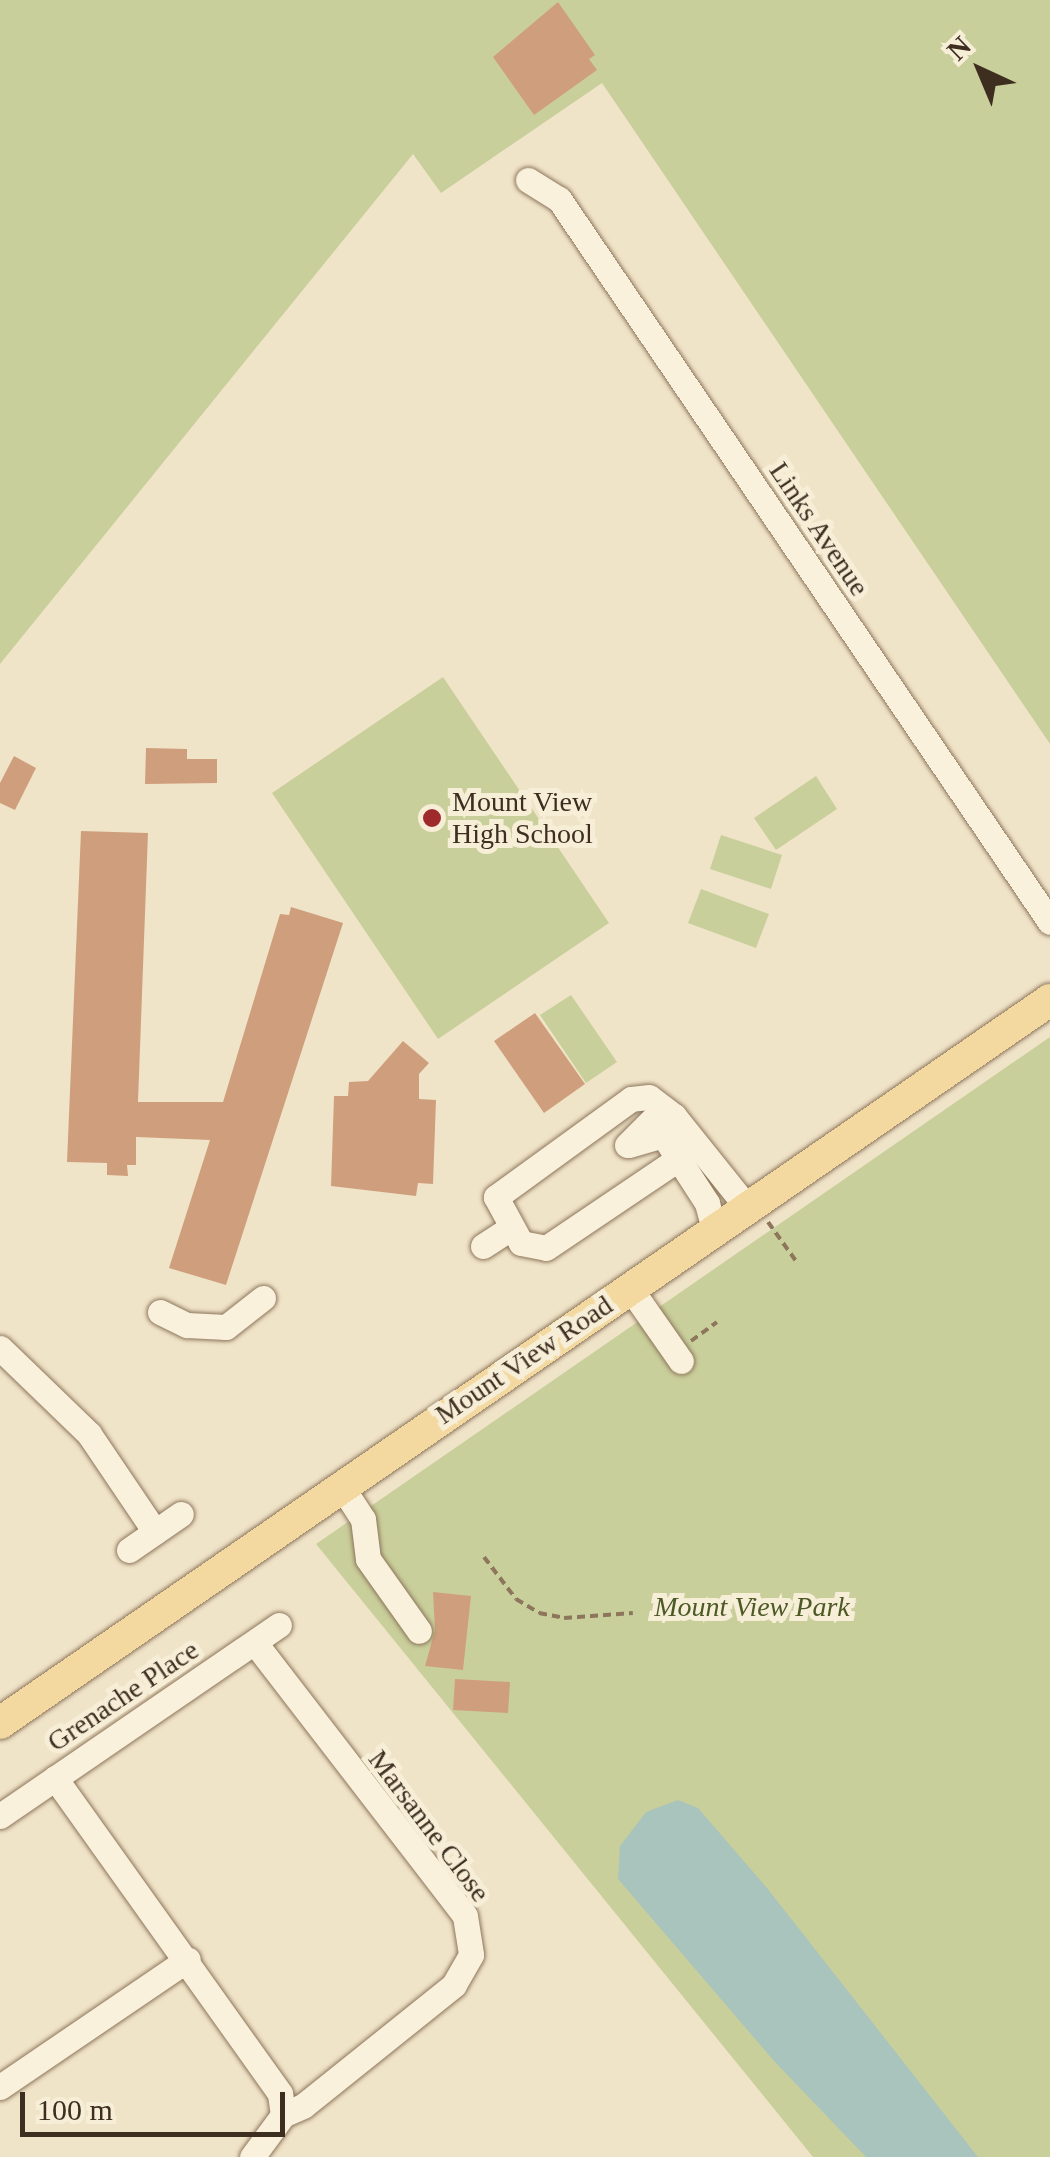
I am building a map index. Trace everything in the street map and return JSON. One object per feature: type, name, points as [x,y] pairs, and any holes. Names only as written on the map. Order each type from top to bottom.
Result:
[{"type":"main road","name":"Mount View Road","points":[[0,1723],[1050,1000]]},
{"type":"street","name":"Links Avenue","points":[[528,180],[559,199],[1050,922]]},
{"type":"street","points":[[678,1158],[546,1248],[521,1243],[496,1196],[502,1187],[632,1099],[649,1097],[674,1116],[751,1205]]},
{"type":"street","points":[[674,1116],[656,1116],[627,1145],[663,1134],[707,1203],[714,1230]]},
{"type":"street","points":[[482,1246],[511,1228]]},
{"type":"street","points":[[630,1288],[678,1357]]},
{"type":"street","points":[[160,1312],[187,1324],[226,1327],[263,1298]]},
{"type":"street","points":[[0,1348],[89,1434],[154,1532]]},
{"type":"street","points":[[342,1486],[363,1519],[368,1559],[420,1631]]},
{"type":"street","points":[[129,1550],[181,1514]]},
{"type":"street","name":"Grenache Place","points":[[0,1816],[278,1625]]},
{"type":"street","name":"Marsanne Close","points":[[252,2157],[283,2115],[454,1985],[471,1955],[466,1916],[255,1643]]},
{"type":"street","points":[[55,1778],[188,1959],[280,2094],[283,2115]]},
{"type":"street","points":[[0,2087],[188,1959]]},
{"type":"path","points":[[751,1205],[796,1261]]},
{"type":"path","points":[[678,1357],[716,1322]]},
{"type":"path","points":[[484,1557],[502,1585],[539,1613],[564,1618],[633,1613]]},
{"type":"green space","points":[[0,0],[1050,0],[1050,744],[602,83],[441,193],[413,154],[0,664]]},
{"type":"green space","points":[[443,677],[609,923],[438,1039],[272,793]]},
{"type":"green space","points":[[816,776],[837,809],[776,850],[754,818]]},
{"type":"green space","points":[[721,835],[782,855],[771,889],[710,869]]},
{"type":"green space","points":[[701,889],[769,914],[756,948],[688,923]]},
{"type":"green space","points":[[571,995],[617,1062],[586,1083],[540,1015]]},
{"type":"green space","name":"Mount View Park","points":[[1050,1037],[1050,2157],[813,2157],[316,1544]]},
{"type":"water","points":[[678,1800],[698,1808],[767,1888],[978,2157],[866,2157],[774,2061],[618,1879],[620,1846],[646,1812]]},
{"type":"building","points":[[558,2],[595,55],[589,59],[597,70],[534,115],[493,57]]},
{"type":"building","points":[[146,748],[187,749],[187,759],[217,759],[217,783],[145,784]]},
{"type":"building","points":[[14,756],[36,768],[15,810],[0,803],[0,783]]},
{"type":"building","points":[[81,831],[148,833],[138,1102],[223,1102],[280,914],[289,915],[291,907],[343,923],[226,1285],[169,1268],[210,1140],[136,1137],[136,1165],[127,1165],[128,1176],[107,1175],[107,1163],[67,1162]]},
{"type":"building","points":[[535,1013],[585,1084],[544,1113],[494,1041]]},
{"type":"building","points":[[403,1041],[429,1063],[419,1074],[419,1099],[436,1100],[433,1184],[418,1183],[416,1196],[331,1186],[334,1096],[348,1096],[349,1082],[368,1081]]},
{"type":"building","points":[[433,1592],[471,1596],[463,1670],[425,1666],[435,1630]]},
{"type":"building","points":[[455,1679],[510,1682],[508,1713],[453,1710]]},
{"type":"place","name":"Mount View High School","points":[[432,818]]}]
